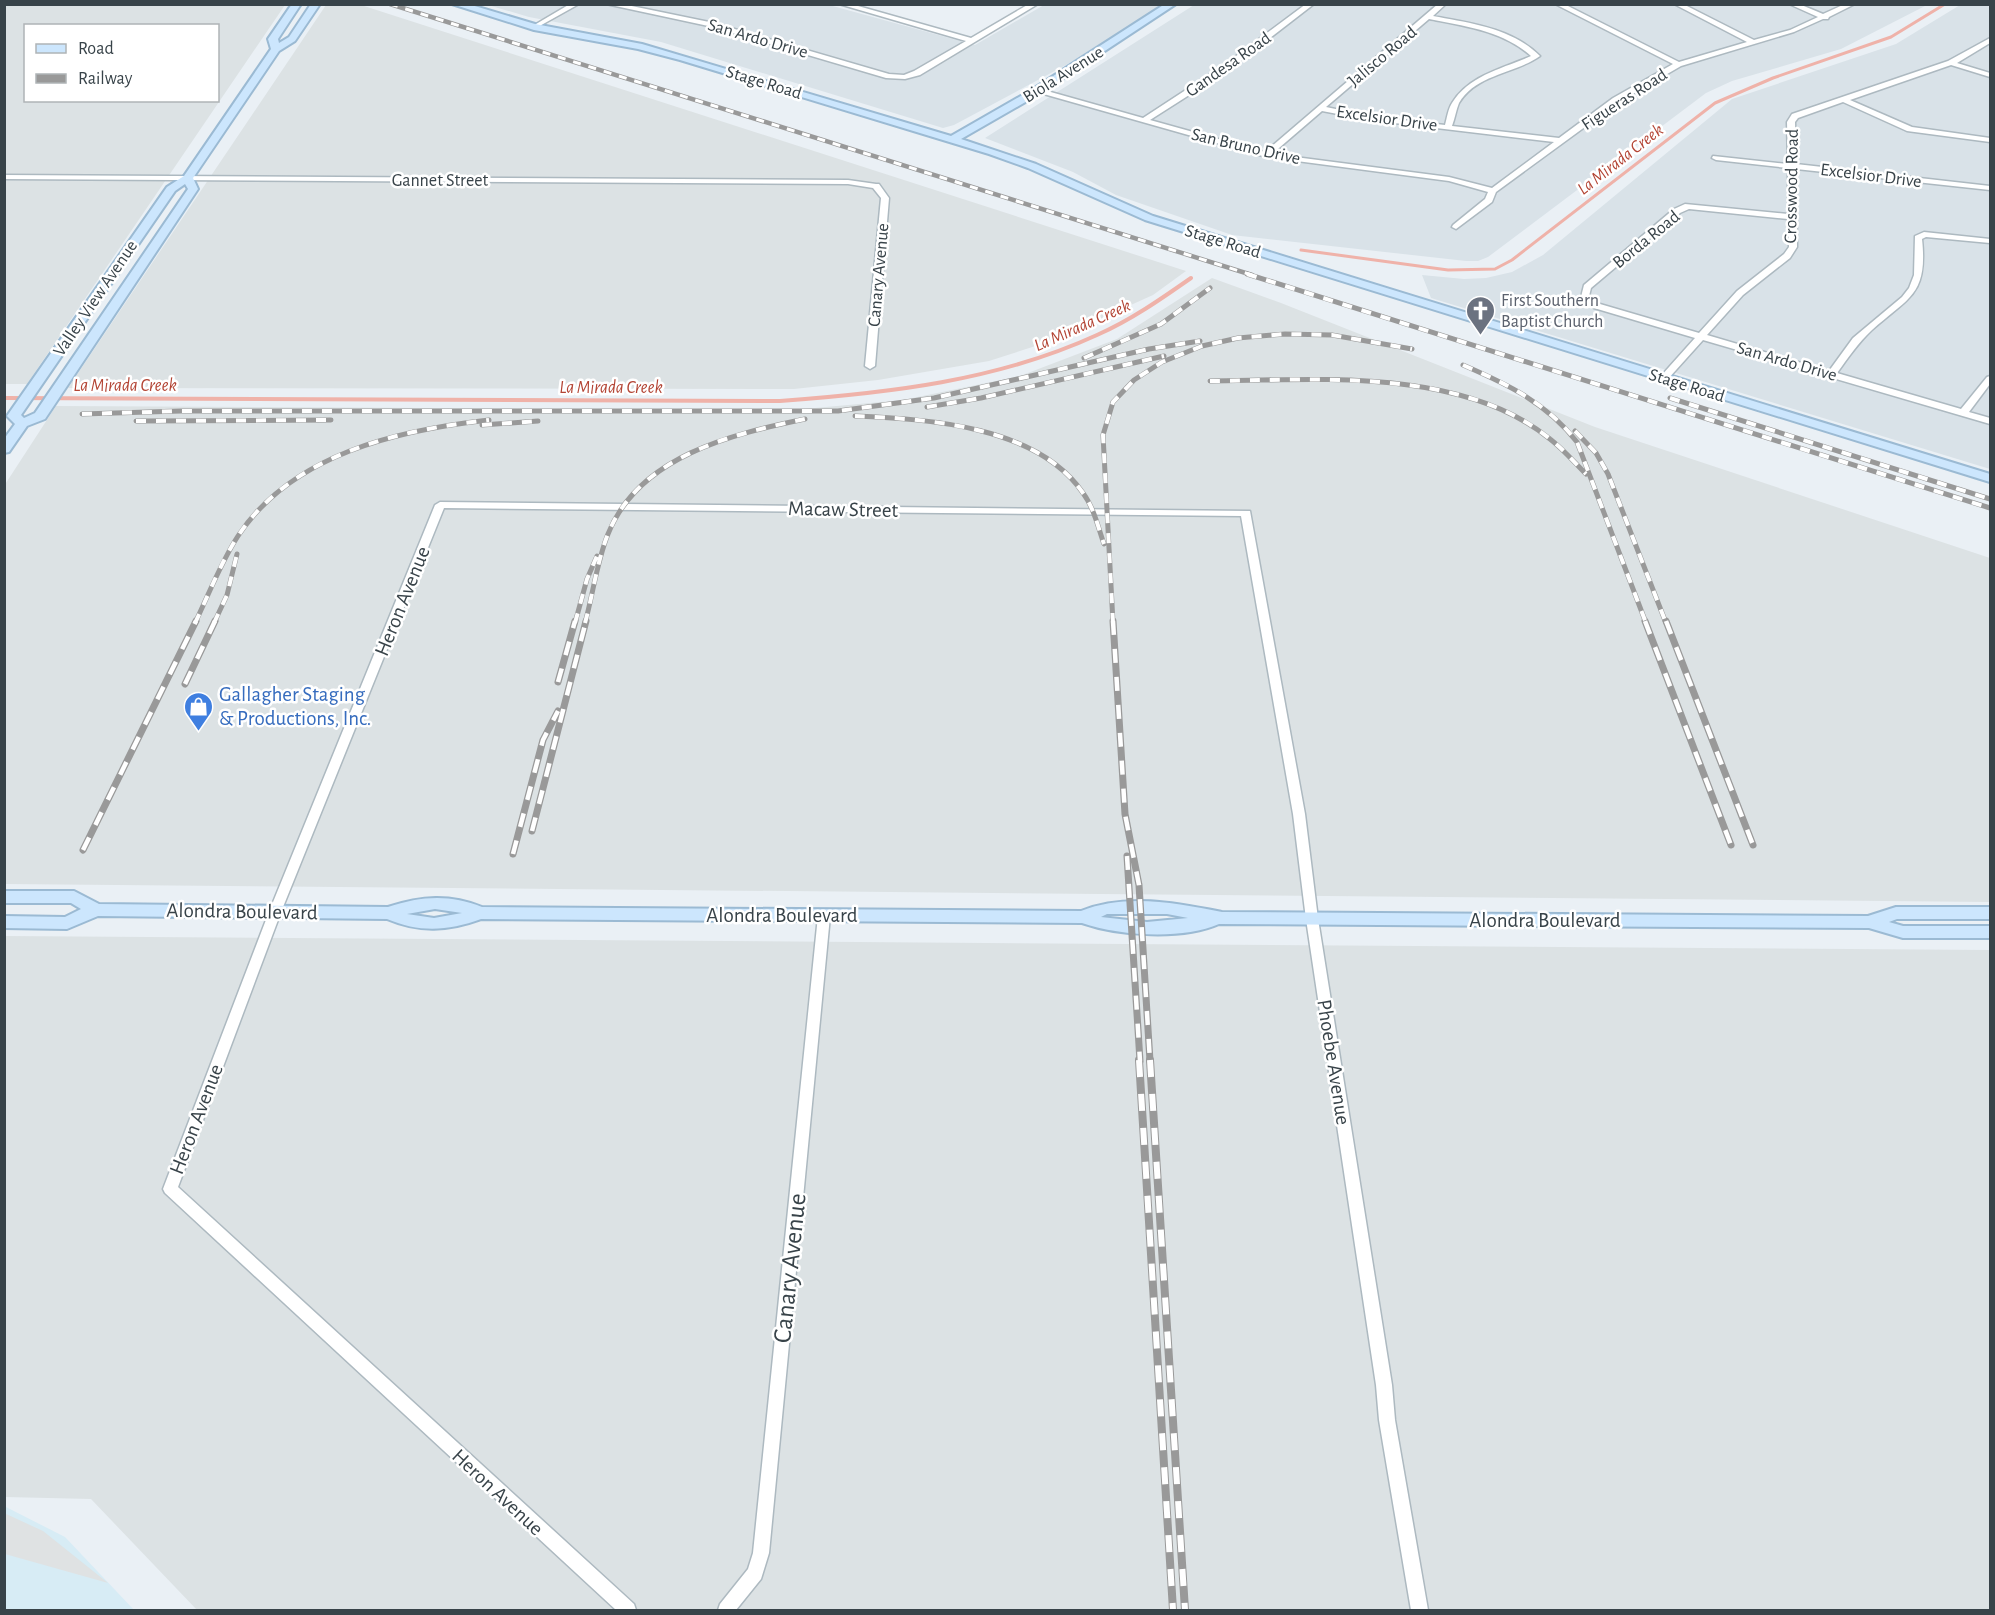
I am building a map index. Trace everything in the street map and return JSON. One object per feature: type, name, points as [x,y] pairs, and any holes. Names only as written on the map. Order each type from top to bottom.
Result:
[{"type":"main road","name":"Valley View Avenue","points":[[276,49],[273,39],[297,4]]},
{"type":"main road","name":"Valley View Avenue","points":[[22,423],[14,416],[171,189],[188,178],[276,49],[292,39],[316,4]]},
{"type":"main road","name":"Stage Road","points":[[456,4],[534,27],[639,46],[952,140],[1032,166],[1149,218],[1990,478]]},
{"type":"main road","name":"Biola Avenue","points":[[952,140],[1037,91],[1172,4]]},
{"type":"main road","name":"Valley View Avenue","points":[[4,449],[22,423],[40,416],[193,189],[188,178]]},
{"type":"main road","name":"Alondra Boulevard","points":[[4,897],[74,897],[96,910]]},
{"type":"main road","name":"Alondra Boulevard","points":[[4,922],[66,923],[96,910],[389,913],[411,923],[453,923],[480,913],[1083,917],[1107,927],[1170,928],[1222,918],[1869,922],[1903,932],[1990,932]]},
{"type":"main road","name":"Alondra Boulevard","points":[[1869,922],[1896,913],[1990,914]]},
{"type":"street","points":[[534,27],[576,4]]},
{"type":"street","name":"San Ardo Drive","points":[[609,4],[714,25],[889,76],[905,77],[917,73],[973,41]]},
{"type":"street","points":[[842,4],[973,41],[1035,4]]},
{"type":"street","name":"Gandesa Road","points":[[1144,121],[1227,67],[1311,4]]},
{"type":"street","name":"Jalisco Road","points":[[1266,155],[1443,4]]},
{"type":"street","points":[[1558,4],[1678,64]]},
{"type":"street","points":[[1677,4],[1753,42]]},
{"type":"street","points":[[1792,4],[1826,18]]},
{"type":"street","name":"Figueras Road","points":[[1456,227],[1489,200],[1493,191],[1616,100],[1678,64],[1826,18],[1852,4]]},
{"type":"street","points":[[1429,17],[1488,29],[1529,49],[1536,56],[1484,78],[1465,93],[1455,104],[1448,127]]},
{"type":"street","name":"Crosswood Road","points":[[1664,378],[1740,293],[1787,256],[1793,247],[1791,122],[1795,116],[1951,63],[1990,40]]},
{"type":"street","points":[[1951,63],[1990,75]]},
{"type":"street","name":"San Bruno Drive","points":[[1037,91],[1266,155],[1449,179],[1493,191]]},
{"type":"street","points":[[1844,100],[1910,129],[1990,140]]},
{"type":"street","name":"Excelsior Drive","points":[[1319,108],[1370,118],[1562,141]]},
{"type":"street","name":"Excelsior Drive","points":[[1716,158],[1990,188]]},
{"type":"street","name":"Gannet Street","points":[[4,177],[836,182],[876,186]]},
{"type":"street","name":"Canary Avenue","points":[[870,366],[885,198],[876,186]]},
{"type":"street","name":"Borda Road","points":[[1585,297],[1587,287],[1677,211],[1689,206],[1792,217]]},
{"type":"street","points":[[1832,374],[1856,340],[1905,299],[1915,287],[1922,273],[1918,238],[1924,234],[1990,240]]},
{"type":"street","name":"San Ardo Drive","points":[[1585,297],[1597,306],[1990,421]]},
{"type":"street","points":[[1963,413],[1990,379]]},
{"type":"street","name":"Macaw Street","points":[[440,505],[1246,513]]},
{"type":"street","name":"Heron Avenue","points":[[440,505],[275,912],[170,1189],[628,1611]]},
{"type":"street","name":"Phoebe Avenue","points":[[1246,513],[1299,814],[1312,919],[1381,1367],[1387,1420],[1420,1611]]},
{"type":"street","name":"Canary Avenue","points":[[726,1611],[755,1573],[761,1553],[824,916]]},
{"type":"shaded area","points":[[5,5],[285,5],[219,102],[219,24],[24,24],[24,102],[219,102],[27,384],[5,384]]},
{"type":"shaded area","points":[[326,5],[361,5],[1186,271],[1153,295],[1051,341],[989,361],[878,380],[794,389],[68,388]]},
{"type":"shaded area","points":[[488,5],[829,5],[975,45],[1044,5],[1160,5],[1116,38],[954,125],[943,128],[661,42],[529,17]]},
{"type":"shaded area","points":[[1194,5],[1927,5],[1841,49],[1732,81],[1706,93],[1488,257],[1478,261],[1466,261],[1232,235],[1116,195],[1073,172],[985,138]]},
{"type":"shaded area","points":[[1960,5],[1990,5],[1990,469],[1431,298],[1422,275],[1464,279],[1486,278],[1512,272],[1543,255],[1732,99],[1896,44]]},
{"type":"shaded area","points":[[1212,278],[1595,427],[1990,558],[1990,902],[5,884],[4,486],[56,406],[793,410],[903,400],[1020,376],[1117,339]]},
{"type":"shaded area","points":[[5,936],[1990,950],[1990,1610],[197,1610],[91,1499],[5,1497]]},
{"type":"shaded area","points":[[4,1506],[65,1537],[134,1610],[5,1610]]},
{"type":"shaded area","points":[[4,1513],[43,1531],[108,1583],[5,1554]]},
{"type":"waterway","name":"La Mirada Creek","points":[[1301,250],[1448,270],[1495,269],[1512,260],[1715,103],[1773,78],[1891,37],[1945,4]]},
{"type":"waterway","name":"La Mirada Creek","points":[[4,398],[780,401],[861,394],[981,374],[1059,351],[1122,323],[1191,278]]},
{"type":"railway","points":[[390,4],[1252,275]]},
{"type":"railway","points":[[1247,274],[1990,508]]},
{"type":"railway","points":[[1084,358],[1161,324],[1210,288]]},
{"type":"railway","points":[[1113,623],[1103,435],[1113,402],[1134,380],[1162,362],[1202,346],[1238,338],[1285,334],[1332,335],[1412,349]]},
{"type":"railway","points":[[82,414],[181,411],[838,411],[934,398],[1149,349],[1200,341]]},
{"type":"railway","points":[[927,407],[981,398],[1164,356]]},
{"type":"railway","points":[[1463,365],[1525,396],[1553,416],[1577,442],[1646,623]]},
{"type":"railway","points":[[1210,381],[1341,380],[1387,383],[1432,389],[1475,399],[1515,416],[1550,439],[1586,474]]},
{"type":"railway","points":[[1670,398],[1990,499]]},
{"type":"railway","points":[[855,416],[915,420],[980,430],[1038,453],[1063,471],[1083,493],[1093,511],[1104,544]]},
{"type":"railway","points":[[585,623],[608,534],[622,507],[642,485],[665,467],[719,441],[805,419]]},
{"type":"railway","points":[[136,421],[331,420]]},
{"type":"railway","points":[[195,623],[238,536],[261,508],[287,485],[317,466],[384,439],[454,424],[489,420]]},
{"type":"railway","points":[[482,425],[538,421]]},
{"type":"railway","points":[[1575,431],[1596,453],[1608,474],[1666,623]]},
{"type":"railway","points":[[214,623],[227,595],[237,554]]},
{"type":"railway","points":[[575,623],[587,579],[597,556]]},
{"type":"railway","points":[[83,850],[196,621]]},
{"type":"railway","points":[[185,684],[215,621]]},
{"type":"railway","points":[[558,682],[575,621]]},
{"type":"railway","points":[[532,831],[586,621]]},
{"type":"railway","points":[[1113,621],[1125,814],[1139,885],[1150,1061]]},
{"type":"railway","points":[[1645,621],[1731,845]]},
{"type":"railway","points":[[1666,621],[1753,845]]},
{"type":"railway","points":[[513,854],[543,740],[558,711]]},
{"type":"railway","points":[[1127,856],[1140,1061]]},
{"type":"railway","points":[[1139,1060],[1173,1610]]},
{"type":"railway","points":[[1150,1060],[1185,1610]]},
{"type":"place","name":"First Southern Baptist Church","points":[[1480,336]]},
{"type":"place","name":"Gallagher Staging & Productions, Inc.","points":[[198,732]]}]
